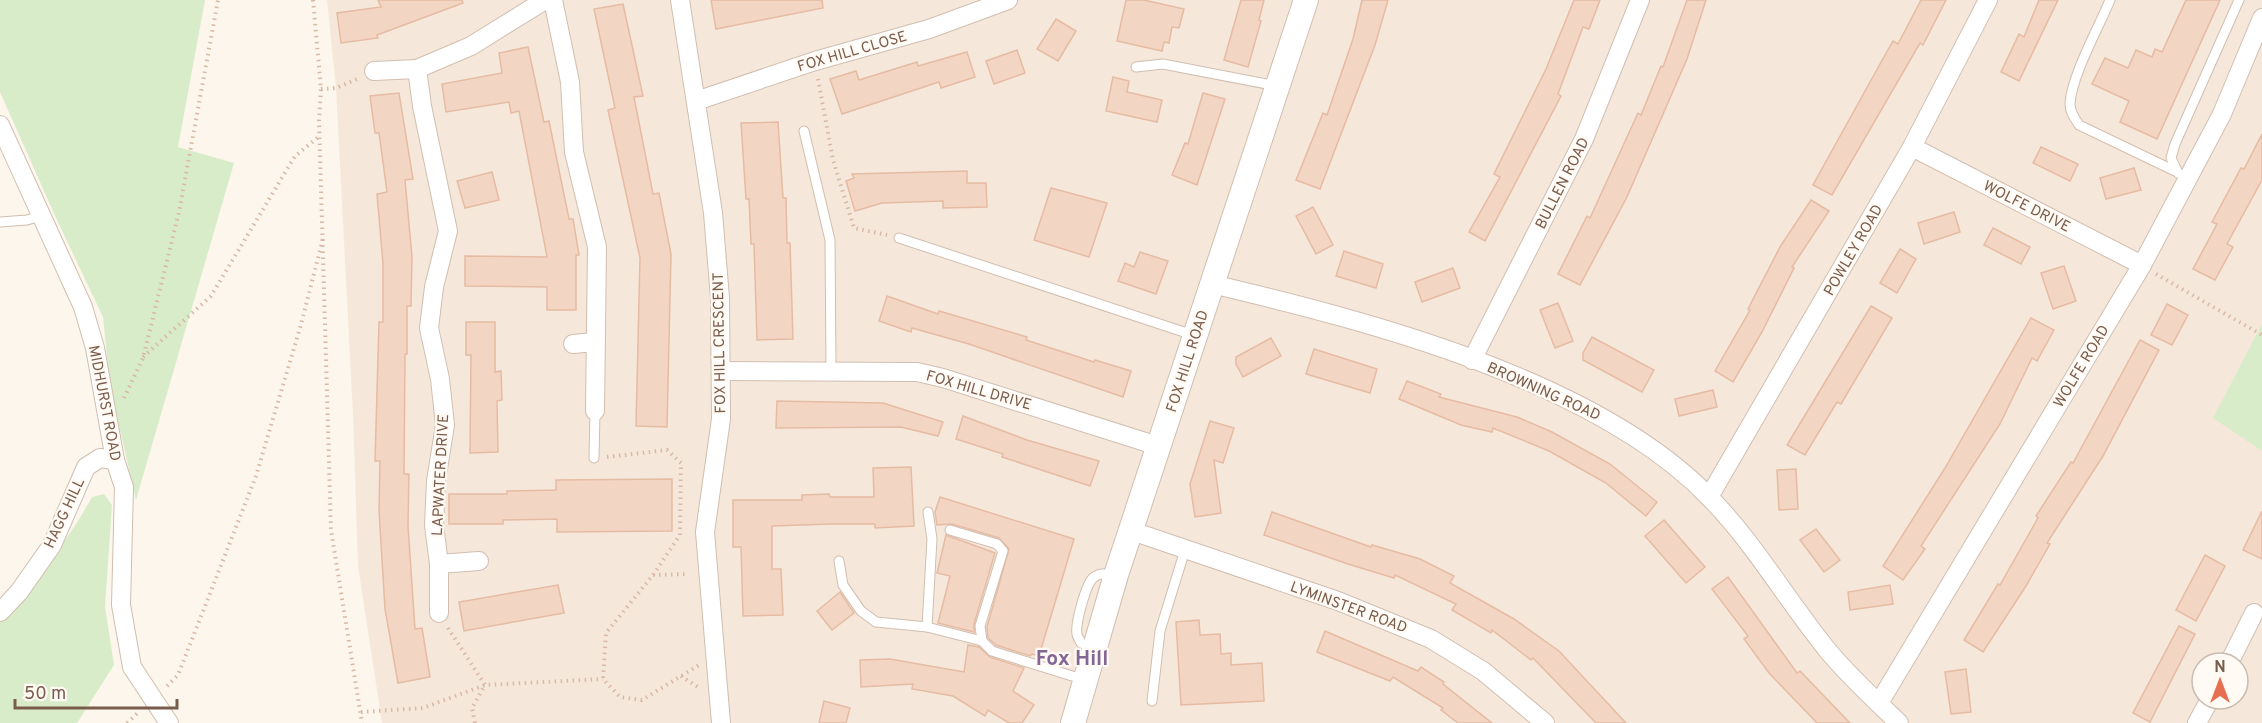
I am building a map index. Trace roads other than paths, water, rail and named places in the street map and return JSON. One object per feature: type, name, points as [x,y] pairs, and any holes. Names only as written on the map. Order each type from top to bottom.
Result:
[{"type":"street","points":[[374,71],[417,69],[471,46],[545,0]]},
{"type":"street","points":[[553,0],[570,82],[574,152],[597,247],[595,411]]},
{"type":"street","name":"FOX HILL CRESCENT","points":[[680,0],[713,213],[720,298],[723,371],[721,419],[705,532],[721,723]]},
{"type":"street","name":"FOX HILL CLOSE","points":[[696,101],[815,61],[929,29],[1008,0]]},
{"type":"street","name":"FOX HILL ROAD","points":[[1073,723],[1116,575],[1306,0]]},
{"type":"street","name":"BULLEN ROAD","points":[[1472,360],[1584,139],[1640,0]]},
{"type":"street","name":"POWLEY ROAD","points":[[1709,497],[1912,147],[1963,54],[1988,0]]},
{"type":"street","name":"WOLFE ROAD","points":[[1879,703],[2142,265],[2182,175],[2222,114],[2262,18]]},
{"type":"street","name":"LAPWATER DRIVE","points":[[417,69],[422,106],[448,231],[435,287],[429,328],[440,379],[445,425],[436,492],[435,525],[439,564],[439,613]]},
{"type":"street","name":"MIDHURST ROAD","points":[[0,125],[83,307],[95,348],[115,460],[124,487],[121,605],[132,667],[169,723]]},
{"type":"street","name":"WOLFE DRIVE","points":[[1912,147],[2142,265]]},
{"type":"street","name":"BROWNING ROAD","points":[[1212,284],[1289,302],[1472,360],[1565,398],[1604,417],[1638,440],[1709,497],[1830,652],[1899,723]]},
{"type":"street","points":[[573,344],[595,342]]},
{"type":"street","name":"FOX HILL DRIVE","points":[[723,371],[896,370],[943,378],[1158,446]]},
{"type":"street","name":"HAGG HILL","points":[[0,612],[19,592],[52,545],[86,467],[100,458],[115,460]]},
{"type":"street","name":"LYMINSTER ROAD","points":[[1132,531],[1338,601],[1431,639],[1483,671],[1545,723]]},
{"type":"street","points":[[439,564],[480,561]]},
{"type":"street","points":[[2235,651],[2254,613]]},
{"type":"lane","points":[[2110,0],[2074,85],[2070,104],[2072,115],[2079,125],[2182,175]]},
{"type":"lane","points":[[2182,175],[2171,158],[2175,144],[2239,0]]},
{"type":"lane","points":[[1136,67],[1163,64],[1277,86]]},
{"type":"lane","points":[[804,131],[830,240],[831,370]]},
{"type":"lane","points":[[0,222],[27,220],[41,216]]},
{"type":"lane","points":[[899,238],[1195,336]]},
{"type":"lane","points":[[594,458],[595,411]]},
{"type":"lane","points":[[927,627],[932,540],[928,512]]},
{"type":"lane","points":[[950,530],[997,544],[1002,551],[980,626],[981,640]]},
{"type":"lane","points":[[1152,701],[1160,631],[1185,550]]},
{"type":"lane","points":[[839,561],[843,585],[861,611],[876,622],[927,627],[981,640],[992,651],[1085,680]]},
{"type":"district","name":"Fox Hill","points":[[1072,658]]}]
